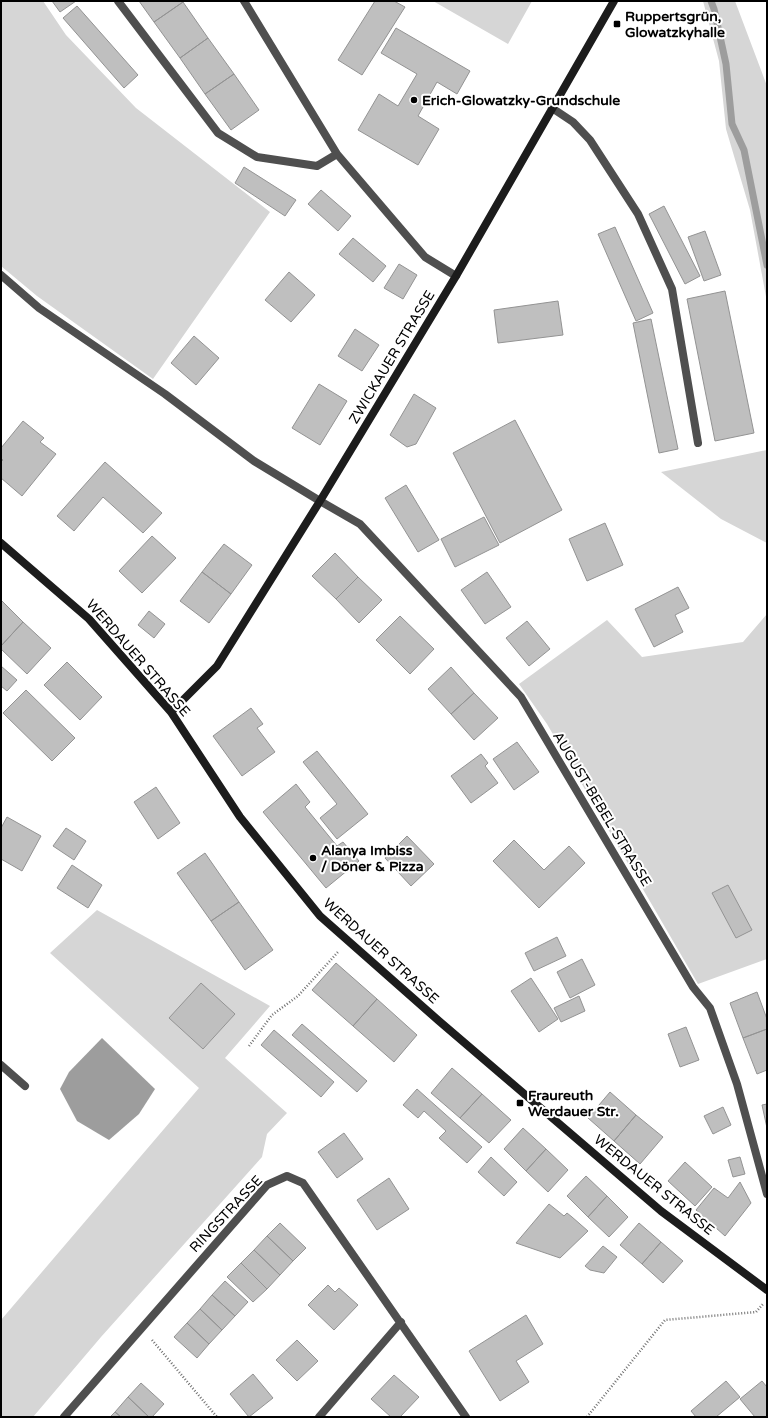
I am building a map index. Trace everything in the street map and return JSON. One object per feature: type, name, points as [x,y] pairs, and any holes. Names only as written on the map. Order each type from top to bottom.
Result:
[{"type":"main road","name":"ZWICKAUER STRASSE","points":[[171,712],[216,666],[320,501],[456,276],[614,1]]},
{"type":"main road","name":"WERDAUER STRASSE","points":[[1,543],[89,619],[171,712],[240,817],[320,916],[445,1026],[661,1211],[767,1290]]},
{"type":"street","points":[[118,1],[218,133],[257,157],[316,166],[337,154]]},
{"type":"street","points":[[244,1],[337,154],[425,256],[456,276]]},
{"type":"street","points":[[552,108],[573,122],[590,140],[638,214],[672,289],[698,443]]},
{"type":"street","name":"AUGUST-BEBEL-STRASSE","points":[[1,275],[40,308],[165,394],[254,461],[360,524],[521,697],[693,988],[710,1008],[737,1084],[767,1194]]},
{"type":"street","points":[[1,1065],[25,1086]]},
{"type":"street","name":"RINGSTRASSE","points":[[64,1417],[267,1185],[286,1176],[303,1182],[466,1417]]},
{"type":"street","points":[[319,1417],[401,1322]]},
{"type":"path","points":[[250,1046],[272,1015],[298,996],[349,941]]},
{"type":"path","points":[[587,1417],[665,1320],[756,1312],[767,1299]]},
{"type":"path","points":[[141,1328],[216,1417]]},
{"type":"shaded area","points":[[1,1],[43,1],[66,35],[136,108],[270,212],[153,379],[37,296],[1,266]]},
{"type":"shaded area","points":[[433,1],[532,1],[508,44]]},
{"type":"shaded area","points":[[703,1],[735,1],[767,86],[767,302],[750,210],[726,129],[719,61]]},
{"type":"shaded area","points":[[767,450],[767,543],[721,519],[661,472]]},
{"type":"shaded area","points":[[767,614],[767,959],[698,984],[547,724],[519,684],[607,620],[642,657],[743,642]]},
{"type":"shaded area","points":[[97,910],[270,1006],[225,1058],[287,1113],[267,1134],[262,1157],[101,1337],[33,1417],[1,1417],[1,1320],[199,1088],[50,953]]},
{"type":"shaded area","points":[[102,1038],[155,1089],[139,1114],[109,1140],[77,1121],[60,1089],[69,1072]]},
{"type":"building","points":[[52,1],[76,1],[60,12]]},
{"type":"building","points":[[139,1],[182,1],[183,2],[154,22]]},
{"type":"building","points":[[375,1],[394,1],[405,7],[362,75],[338,60]]},
{"type":"building","points":[[183,2],[208,38],[180,58],[154,22]]},
{"type":"building","points":[[77,6],[138,75],[124,88],[63,18]]},
{"type":"building","name":"Erich-Glowatzky-Grundschule","points":[[396,28],[470,71],[457,94],[437,82],[418,116],[439,129],[418,165],[358,130],[379,94],[398,106],[417,74],[381,53]]},
{"type":"building","points":[[208,38],[234,74],[205,94],[180,58]]},
{"type":"building","points":[[234,74],[259,110],[231,130],[205,94]]},
{"type":"building","points":[[244,167],[296,200],[285,216],[235,183]]},
{"type":"building","points":[[321,190],[351,216],[338,231],[308,204]]},
{"type":"building","points":[[664,206],[700,276],[685,284],[649,214]]},
{"type":"building","points":[[615,227],[653,313],[636,321],[598,234]]},
{"type":"building","points":[[705,231],[721,275],[704,281],[688,237]]},
{"type":"building","points":[[353,238],[386,266],[373,282],[339,254]]},
{"type":"building","points":[[399,264],[417,275],[403,299],[384,288]]},
{"type":"building","points":[[289,272],[315,295],[291,322],[265,300]]},
{"type":"building","points":[[725,291],[754,433],[715,441],[687,299]]},
{"type":"building","points":[[558,301],[563,335],[498,343],[494,310]]},
{"type":"building","points":[[651,319],[678,449],[659,453],[633,323]]},
{"type":"building","points":[[355,329],[379,345],[362,371],[338,356]]},
{"type":"building","points":[[194,336],[219,358],[196,385],[171,363]]},
{"type":"building","points":[[319,384],[347,401],[320,445],[292,428]]},
{"type":"building","points":[[414,394],[436,408],[416,444],[407,447],[390,435]]},
{"type":"building","points":[[515,420],[562,510],[500,543],[453,453]]},
{"type":"building","points":[[23,421],[44,438],[40,442],[56,454],[22,496],[1,478],[1,462],[3,460],[1,458],[1,448]]},
{"type":"building","points":[[105,462],[162,513],[143,533],[103,497],[74,531],[57,516]]},
{"type":"building","points":[[406,485],[439,540],[418,552],[385,498]]},
{"type":"building","points":[[484,517],[499,545],[455,567],[441,539]]},
{"type":"building","points":[[605,523],[623,565],[587,581],[569,539]]},
{"type":"building","points":[[152,536],[176,558],[142,593],[119,571]]},
{"type":"building","points":[[224,544],[252,565],[231,594],[202,572]]},
{"type":"building","points":[[335,553],[358,577],[336,599],[312,576]]},
{"type":"building","points":[[202,572],[231,594],[209,623],[180,601]]},
{"type":"building","points":[[487,572],[511,607],[485,624],[461,590]]},
{"type":"building","points":[[358,577],[382,600],[359,623],[336,599]]},
{"type":"building","points":[[678,587],[689,608],[675,615],[683,632],[654,647],[635,609]]},
{"type":"building","points":[[1,600],[23,622],[1,646]]},
{"type":"building","points":[[149,611],[165,624],[154,638],[138,625]]},
{"type":"building","points":[[400,616],[434,649],[410,674],[376,640]]},
{"type":"building","points":[[527,621],[550,649],[529,666],[506,638]]},
{"type":"building","points":[[23,622],[51,648],[27,674],[1,649],[1,646]]},
{"type":"building","points":[[67,662],[102,697],[80,720],[44,685]]},
{"type":"building","points":[[1,666],[17,680],[7,691],[1,686]]},
{"type":"building","points":[[451,667],[474,693],[451,714],[428,689]]},
{"type":"building","points":[[26,690],[75,738],[52,761],[3,713]]},
{"type":"building","points":[[474,693],[498,718],[474,740],[451,714]]},
{"type":"building","points":[[251,708],[263,724],[257,728],[275,752],[242,776],[213,736]]},
{"type":"building","points":[[517,742],[539,772],[514,790],[493,759]]},
{"type":"building","points":[[317,751],[368,814],[337,839],[320,818],[337,804],[303,762]]},
{"type":"building","points":[[481,754],[488,763],[485,766],[498,783],[471,803],[451,776]]},
{"type":"building","points":[[296,784],[310,802],[305,807],[337,846],[343,842],[359,861],[326,888],[263,812]]},
{"type":"building","points":[[156,787],[180,823],[158,839],[134,802]]},
{"type":"building","points":[[7,817],[41,836],[22,871],[1,859],[1,828]]},
{"type":"building","points":[[66,828],[86,841],[74,860],[53,846]]},
{"type":"building","points":[[407,836],[434,864],[411,886],[385,858]]},
{"type":"building","points":[[514,840],[544,870],[569,846],[585,863],[539,908],[493,861]]},
{"type":"building","points":[[205,853],[239,902],[211,921],[177,873]]},
{"type":"building","points":[[72,865],[102,885],[88,908],[57,888]]},
{"type":"building","points":[[728,885],[752,930],[736,938],[712,893]]},
{"type":"building","points":[[239,902],[273,950],[245,970],[211,921]]},
{"type":"building","points":[[557,937],[566,956],[534,971],[525,953]]},
{"type":"building","points":[[582,959],[595,985],[570,998],[557,972]]},
{"type":"building","points":[[336,963],[377,999],[353,1026],[312,990]]},
{"type":"building","points":[[531,978],[558,1019],[539,1032],[511,991]]},
{"type":"building","points":[[201,983],[235,1014],[203,1049],[169,1018]]},
{"type":"building","points":[[757,992],[767,1019],[767,1029],[743,1038],[730,1003]]},
{"type":"building","points":[[579,996],[585,1011],[561,1022],[554,1008]]},
{"type":"building","points":[[377,999],[417,1035],[394,1062],[353,1026]]},
{"type":"building","points":[[302,1024],[367,1081],[357,1092],[292,1035]]},
{"type":"building","points":[[686,1027],[699,1060],[680,1067],[668,1034]]},
{"type":"building","points":[[767,1029],[767,1070],[757,1074],[743,1038]]},
{"type":"building","points":[[274,1030],[334,1082],[321,1097],[261,1045]]},
{"type":"building","points":[[452,1068],[482,1094],[460,1118],[431,1093]]},
{"type":"building","points":[[417,1089],[482,1147],[467,1163],[439,1138],[446,1131],[424,1111],[418,1118],[403,1105]]},
{"type":"building","points":[[610,1092],[636,1115],[614,1141],[588,1118]]},
{"type":"building","points":[[482,1094],[511,1120],[489,1143],[460,1118]]},
{"type":"building","points":[[767,1104],[767,1128],[762,1105]]},
{"type":"building","points":[[723,1107],[731,1125],[713,1134],[704,1116]]},
{"type":"building","points":[[636,1115],[663,1137],[640,1164],[614,1141]]},
{"type":"building","points":[[523,1128],[546,1149],[526,1171],[504,1149]]},
{"type":"building","points":[[344,1133],[363,1159],[337,1178],[318,1152]]},
{"type":"building","points":[[546,1149],[568,1170],[548,1192],[526,1171]]},
{"type":"building","points":[[491,1157],[517,1182],[504,1196],[478,1172]]},
{"type":"building","points":[[740,1157],[745,1174],[733,1177],[728,1160]]},
{"type":"building","points":[[685,1162],[712,1187],[695,1206],[668,1181]]},
{"type":"building","points":[[586,1176],[607,1196],[588,1217],[567,1196]]},
{"type":"building","points":[[389,1178],[409,1209],[377,1230],[357,1200]]},
{"type":"building","points":[[740,1182],[751,1203],[725,1236],[696,1210],[714,1188],[728,1198]]},
{"type":"building","points":[[607,1196],[628,1217],[609,1237],[588,1217]]},
{"type":"building","points":[[549,1204],[564,1216],[567,1213],[588,1231],[560,1258],[516,1243]]},
{"type":"building","points":[[280,1223],[306,1248],[293,1261],[267,1236]]},
{"type":"building","points":[[639,1223],[661,1242],[642,1264],[620,1245]]},
{"type":"building","points":[[267,1236],[293,1261],[280,1275],[254,1250]]},
{"type":"building","points":[[661,1242],[683,1261],[663,1283],[642,1264]]},
{"type":"building","points":[[603,1246],[617,1257],[604,1273],[590,1270],[585,1266]]},
{"type":"building","points":[[254,1250],[280,1275],[267,1289],[241,1263]]},
{"type":"building","points":[[241,1263],[267,1289],[253,1302],[227,1277]]},
{"type":"building","points":[[225,1281],[248,1302],[235,1316],[212,1295]]},
{"type":"building","points":[[328,1285],[335,1292],[339,1288],[358,1305],[334,1330],[308,1305]]},
{"type":"building","points":[[212,1295],[235,1316],[222,1330],[200,1309]]},
{"type":"building","points":[[200,1309],[222,1330],[209,1344],[187,1323]]},
{"type":"building","points":[[526,1315],[543,1344],[516,1361],[529,1382],[500,1401],[469,1351]]},
{"type":"building","points":[[187,1323],[209,1344],[197,1358],[174,1337]]},
{"type":"building","points":[[297,1340],[318,1361],[297,1381],[276,1360]]},
{"type":"building","points":[[253,1374],[273,1398],[249,1417],[230,1394]]},
{"type":"building","points":[[394,1375],[419,1397],[400,1417],[391,1417],[371,1399]]},
{"type":"building","points":[[726,1381],[740,1397],[716,1417],[696,1417],[691,1411]]},
{"type":"building","points":[[762,1381],[767,1387],[767,1417],[755,1417],[740,1399]]},
{"type":"building","points":[[141,1383],[164,1404],[152,1417],[149,1417],[128,1397]]},
{"type":"building","points":[[128,1397],[149,1417],[121,1417],[115,1412]]},
{"type":"building","points":[[115,1412],[121,1417],[110,1417]]},
{"type":"waterway","points":[[711,1],[726,64],[732,124],[744,150],[767,265]]},
{"type":"place","name":"Ruppertsgrün, Glowatzkyhalle","points":[[617,24]]},
{"type":"place","name":"Erich-Glowatzky-Grundschule","points":[[414,100]]},
{"type":"place","name":"Alanya Imbiss / Döner & Pizza","points":[[313,858]]},
{"type":"place","name":"Fraureuth Werdauer Str.","points":[[520,1103]]}]
